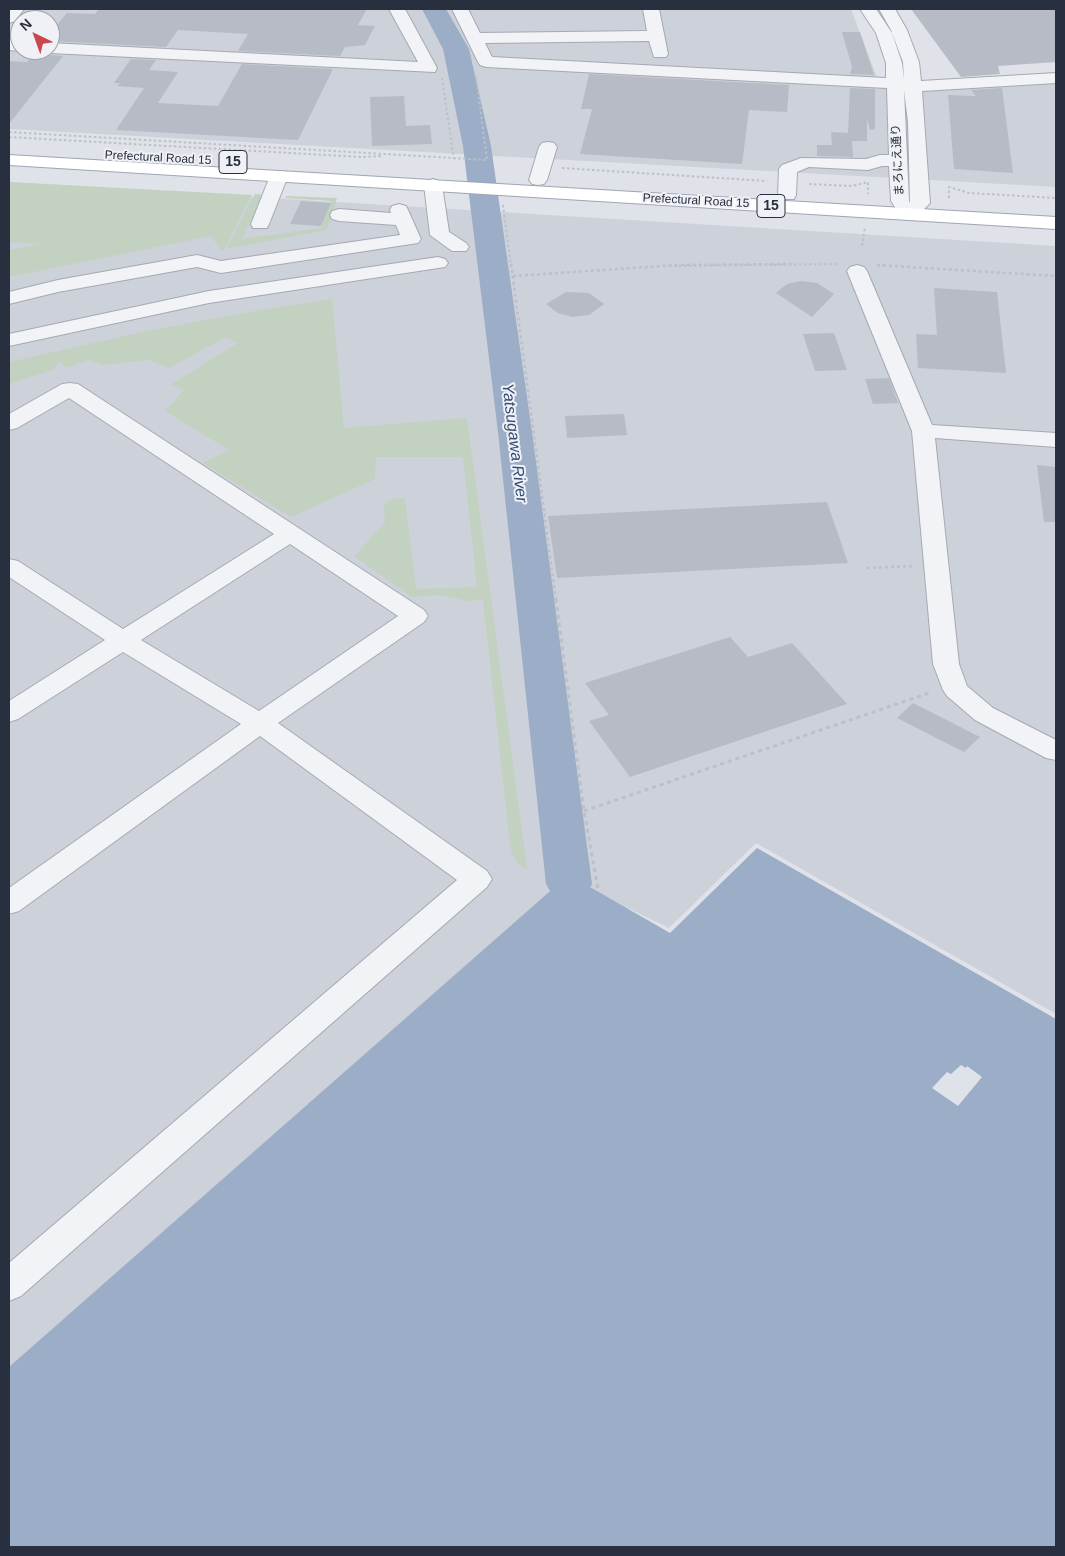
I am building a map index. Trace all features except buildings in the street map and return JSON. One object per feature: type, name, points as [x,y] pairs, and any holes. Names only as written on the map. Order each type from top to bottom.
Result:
[{"type":"main road","name":"Prefectural Road 15","points":[[9,149],[456,173]]},
{"type":"main road","name":"Prefectural Road 15","points":[[9,160],[433,185],[456,173]]},
{"type":"main road","name":"15","points":[[456,173],[487,175]]},
{"type":"main road","name":"Prefectural Road 15","points":[[487,175],[538,180],[787,195],[910,206],[1056,223]]},
{"type":"main road","name":"Prefectural Road 15","points":[[487,175],[910,206],[1056,211]]},
{"type":"street","points":[[9,18],[16,9]]},
{"type":"street","points":[[60,49],[429,68],[397,9]]},
{"type":"street","points":[[460,9],[476,38],[486,62],[894,83],[1056,78]]},
{"type":"street","points":[[651,9],[663,71]]},
{"type":"street","name":"まろにえ通り","points":[[868,9],[884,34],[894,63],[899,161],[910,206]]},
{"type":"street","name":"まろにえ通り","points":[[887,9],[899,30],[912,62],[918,122],[910,206]]},
{"type":"street","points":[[476,38],[656,36]]},
{"type":"street","points":[[913,83],[1056,71]]},
{"type":"street","points":[[538,180],[548,147]]},
{"type":"street","points":[[787,195],[788,169],[807,162],[868,165],[880,160],[899,161]]},
{"type":"street","points":[[260,224],[279,176]]},
{"type":"street","points":[[433,185],[440,235]]},
{"type":"street","points":[[340,215],[401,215],[411,239]]},
{"type":"street","points":[[9,298],[58,286],[197,261],[221,267],[440,235],[459,247]]},
{"type":"street","points":[[9,340],[209,296],[438,263]]},
{"type":"street","points":[[859,267],[923,431],[946,664],[956,690],[984,714],[1056,751]]},
{"type":"street","points":[[9,423],[70,389],[415,616],[260,723],[9,903]]},
{"type":"street","points":[[923,431],[1056,440]]},
{"type":"street","points":[[9,713],[291,533]]},
{"type":"street","points":[[9,566],[123,641],[260,723],[477,879],[9,1285]]},
{"type":"path","points":[[9,132],[399,155],[456,173],[487,175],[476,74]]},
{"type":"path","points":[[9,137],[361,157],[399,155]]},
{"type":"path","points":[[556,168],[768,181]]},
{"type":"path","points":[[805,184],[852,186],[868,182]]},
{"type":"path","points":[[949,198],[949,187],[969,193],[1056,198]]},
{"type":"path","points":[[503,202],[584,811],[598,889]]},
{"type":"path","points":[[862,246],[865,226]]},
{"type":"path","points":[[513,276],[677,265],[859,267],[1056,276]]},
{"type":"path","points":[[867,568],[919,567]]},
{"type":"path","points":[[584,811],[929,693]]},
{"type":"shaded area","points":[[9,9],[851,9],[881,88],[1056,80],[1056,187],[9,129]]},
{"type":"shaded area","points":[[9,182],[1056,246],[1056,1014],[756,843],[669,928],[568,879],[9,1372]]},
{"type":"green space","points":[[9,182],[252,195],[224,250],[221,250],[211,236],[9,277],[9,250],[39,244],[9,242]]},
{"type":"green space","points":[[255,194],[264,195],[242,239],[321,228],[331,201],[285,198],[286,196],[337,198],[327,230],[226,249]]},
{"type":"green space","points":[[332,299],[344,428],[467,418],[527,869],[519,865],[511,853],[483,600],[467,601],[442,595],[412,597],[354,556],[385,523],[384,505],[392,499],[405,498],[416,589],[477,587],[463,457],[376,457],[375,479],[291,517],[203,463],[229,450],[165,411],[184,390],[170,385],[238,343],[226,337],[169,368],[148,360],[103,365],[89,360],[66,368],[60,361],[53,370],[9,384],[9,362],[147,331]]},
{"type":"water","points":[[757,848],[1056,1019],[1056,1547],[9,1547],[9,1367],[557,885],[590,887],[670,933]]},
{"type":"pier","points":[[961,1065],[966,1068],[967,1066],[982,1077],[958,1106],[932,1088],[947,1072],[951,1074]]},
{"type":"waterway","name":"Yatsugawa River","points":[[434,9],[456,49],[477,146],[515,432],[569,884]]}]
